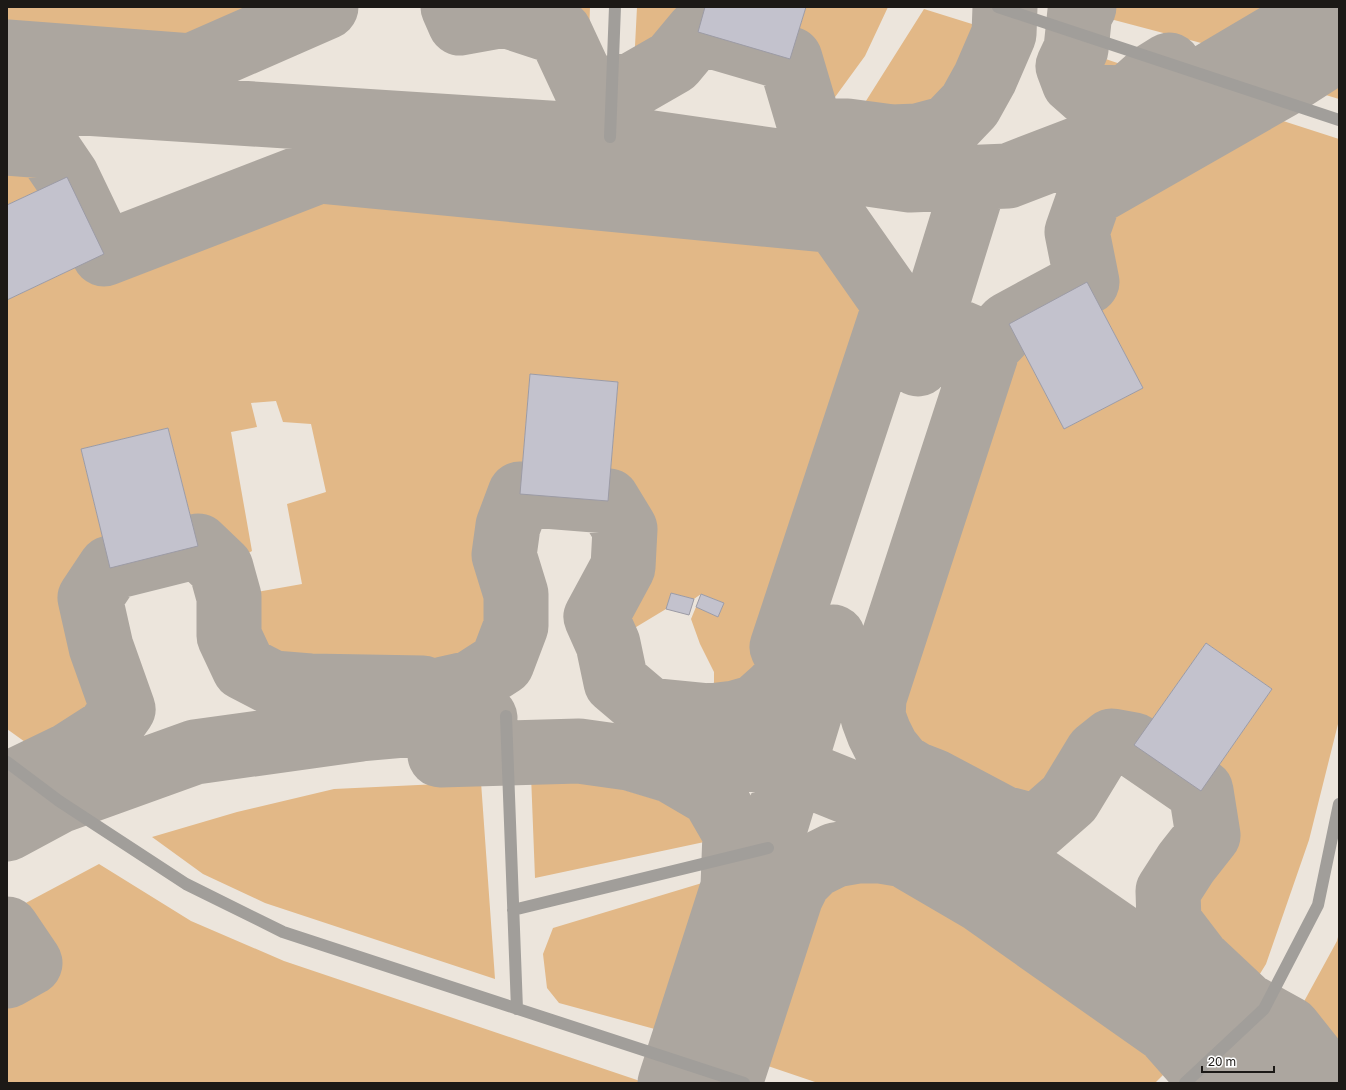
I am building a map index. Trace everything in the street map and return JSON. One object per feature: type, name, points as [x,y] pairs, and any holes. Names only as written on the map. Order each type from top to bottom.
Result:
[{"type":"lane","points":[[610,138],[615,7]]},
{"type":"lane","points":[[998,7],[1339,120]]},
{"type":"lane","points":[[506,716],[517,1009]]},
{"type":"lane","points":[[7,762],[58,800],[186,884],[283,932],[744,1083]]},
{"type":"lane","points":[[1185,1083],[1264,1009],[1318,904],[1339,804]]},
{"type":"lane","points":[[513,910],[768,848]]},
{"type":"shaded area","points":[[7,7],[326,7],[191,66],[7,52]]},
{"type":"shaded area","points":[[453,7],[590,7],[587,91],[560,33],[505,15],[460,23]]},
{"type":"shaded area","points":[[637,7],[705,7],[698,32],[673,62],[633,85]]},
{"type":"shaded area","points":[[806,7],[888,7],[865,56],[811,130],[790,59]]},
{"type":"shaded area","points":[[1084,7],[1277,7],[1205,44],[1080,11]]},
{"type":"shaded area","points":[[924,9],[1004,34],[985,78],[970,105],[948,128],[918,136],[892,137],[847,131]]},
{"type":"shaded area","points":[[1076,49],[1153,75],[1127,98],[1091,97],[1074,82],[1068,66]]},
{"type":"shaded area","points":[[1339,49],[1339,99],[1286,83]]},
{"type":"shaded area","points":[[1243,108],[1339,139],[1339,720],[1309,840],[1266,964],[1242,1003],[1198,960],[1169,922],[1168,891],[1186,863],[1208,835],[1201,791],[1272,689],[1206,643],[1134,745],[1112,741],[1097,753],[1069,799],[1037,827],[1003,818],[900,765],[887,749],[873,717],[874,698],[989,345],[1009,324],[1064,429],[1143,388],[1087,282],[1077,232],[1090,195]]},
{"type":"shaded area","points":[[7,143],[46,146],[67,177],[7,205]]},
{"type":"shaded area","points":[[319,171],[836,221],[895,305],[782,647],[767,675],[741,691],[714,691],[714,672],[700,644],[691,619],[696,607],[718,617],[724,603],[701,594],[694,599],[671,593],[666,609],[608,644],[596,617],[623,567],[625,529],[608,501],[618,382],[530,374],[520,494],[508,526],[504,555],[516,594],[516,626],[502,663],[471,683],[444,689],[310,686],[273,683],[244,668],[229,636],[229,597],[302,584],[287,504],[326,492],[311,424],[283,422],[276,401],[251,403],[257,427],[231,432],[252,551],[221,568],[198,546],[168,428],[81,449],[110,568],[90,598],[101,647],[123,709],[108,730],[69,755],[39,752],[7,729],[7,300],[104,254]]},
{"type":"shaded area","points":[[531,775],[588,779],[668,803],[690,818],[709,841],[535,878]]},
{"type":"shaded area","points":[[481,782],[495,979],[265,903],[203,874],[152,837],[237,812],[334,789]]},
{"type":"shaded area","points":[[99,864],[191,921],[284,961],[640,1081],[639,1083],[7,1083],[7,976],[30,963],[7,929],[7,913]]},
{"type":"shaded area","points":[[893,874],[932,891],[1174,1064],[1155,1083],[818,1083],[762,1064],[804,922],[829,889],[862,878]]},
{"type":"shaded area","points":[[712,880],[662,1031],[559,1003],[547,988],[543,954],[553,928]]},
{"type":"shaded area","points":[[1339,933],[1339,1083],[1332,1083],[1289,1029],[1337,941]]},
{"type":"building","points":[[705,7],[806,7],[790,59],[698,32]]},
{"type":"building","points":[[67,177],[104,254],[7,300],[7,205]]},
{"type":"building","points":[[1087,282],[1143,388],[1064,429],[1009,324]]},
{"type":"building","points":[[530,374],[618,382],[608,501],[520,494]]},
{"type":"building","points":[[168,428],[198,546],[110,568],[81,449]]},
{"type":"building","points":[[671,593],[694,599],[689,615],[666,609]]},
{"type":"building","points":[[701,594],[724,603],[718,617],[696,607]]},
{"type":"building","points":[[1206,643],[1272,689],[1201,791],[1134,745]]},
{"type":"taxiway","points":[[7,52],[191,66],[326,7]]},
{"type":"taxiway","points":[[453,7],[460,23],[505,15],[560,33],[587,91],[633,85],[673,62],[698,32],[790,59],[811,130],[847,131],[892,137],[918,136],[948,128],[970,105],[985,78],[1004,34],[1005,7]]},
{"type":"taxiway","points":[[1084,7],[1080,11],[1076,49],[1068,66],[1074,82],[1091,97],[1127,98],[1153,75],[1169,65]]},
{"type":"taxiway","points":[[7,98],[610,137],[910,180],[1008,176],[1133,128],[1207,77],[1325,7]]},
{"type":"taxiway","points":[[949,328],[989,345],[1009,324],[1087,282],[1077,232],[1090,195],[1286,83],[1339,49]]},
{"type":"taxiway","points":[[7,143],[46,146],[67,177],[104,254],[319,171],[836,221],[895,305],[989,345],[874,698],[793,670],[782,647],[895,305]]},
{"type":"taxiway","points":[[918,364],[976,177]]},
{"type":"taxiway","points":[[670,1083],[733,887],[735,833],[713,795],[672,771],[629,758],[579,751],[440,755],[444,689],[471,683],[502,663],[516,626],[516,594],[504,555],[508,526],[520,494],[608,501],[625,529],[623,567],[596,617],[608,644],[616,682],[649,710],[710,716],[735,713],[756,707],[775,690],[793,670],[874,698],[873,717],[879,733],[887,749],[900,765],[1003,818],[1037,827],[1069,799],[1097,753],[1112,741],[1134,745],[1201,791],[1208,835],[1186,863],[1168,891],[1169,922],[1198,960],[1246,1005],[1289,1029],[1332,1083]]},
{"type":"taxiway","points":[[11,783],[69,755],[108,730],[123,709],[101,647],[90,598],[110,568],[198,546],[221,568],[229,597],[229,636],[244,668],[273,683],[310,686],[423,688]]},
{"type":"taxiway","points":[[752,903],[833,637]]},
{"type":"taxiway","points":[[7,829],[59,801],[195,752],[361,729],[485,718]]},
{"type":"taxiway","points":[[658,734],[792,769],[998,852],[1157,962],[1233,1038],[1269,1083]]},
{"type":"taxiway","points":[[730,1083],[791,896],[799,880],[813,866],[835,855],[858,851],[880,851],[904,855],[981,900],[1167,1031],[1213,1083]]},
{"type":"taxiway","points":[[7,929],[30,963],[7,976]]}]
